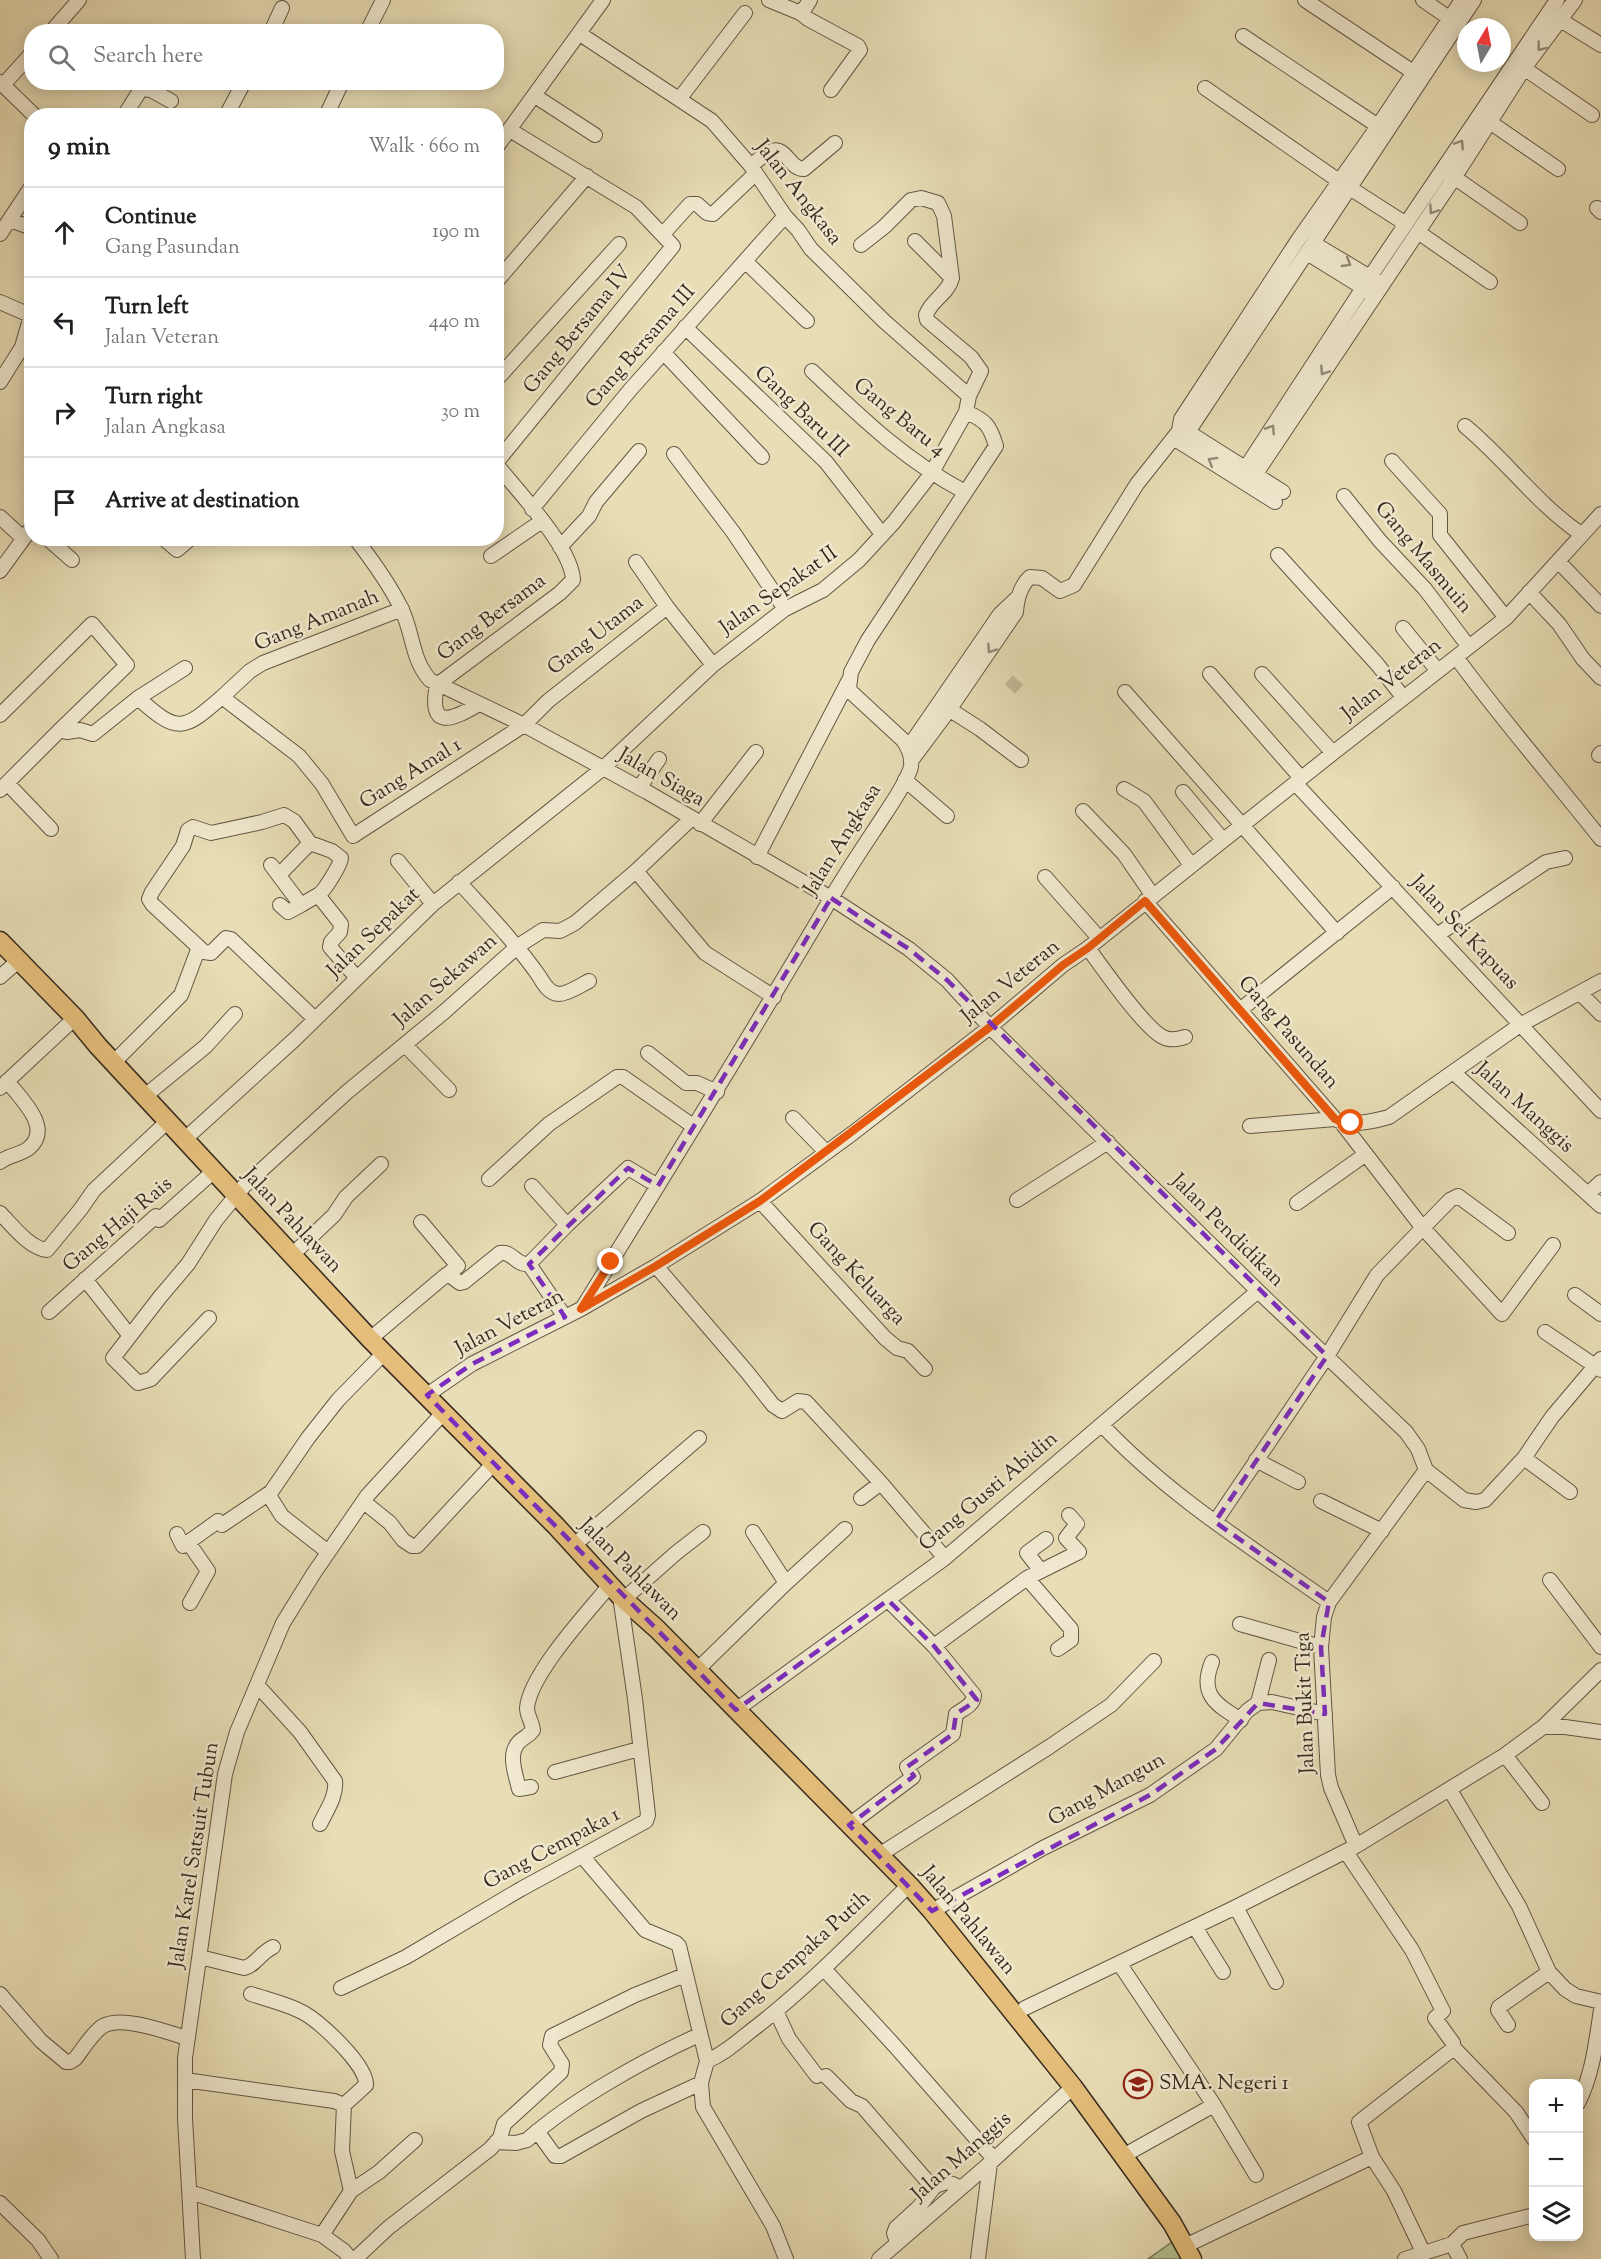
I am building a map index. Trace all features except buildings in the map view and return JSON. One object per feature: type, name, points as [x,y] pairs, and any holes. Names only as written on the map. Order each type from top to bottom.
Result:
[{"type":"main road","name":"Jalan Pahlawan","points":[[0,941],[75,1018],[98,1046],[293,1254],[369,1339],[427,1395],[618,1593],[657,1629],[909,1885],[1021,2010],[1073,2087],[1172,2223],[1189,2253]]},
{"type":"street","points":[[58,24],[79,0]]},
{"type":"street","points":[[371,24],[383,0]]},
{"type":"street","points":[[504,138],[603,0]]},
{"type":"street","points":[[770,0],[799,12],[858,46],[860,50],[831,90]]},
{"type":"street","points":[[799,12],[810,0]]},
{"type":"street","points":[[1305,0],[1419,76]]},
{"type":"street","points":[[1423,0],[1449,18]]},
{"type":"street","points":[[1181,434],[1310,248],[1378,126],[1419,76],[1449,18],[1462,0]]},
{"type":"street","points":[[1181,434],[1181,419],[1298,240],[1345,185],[1474,0]]},
{"type":"street","points":[[1247,476],[1521,65],[1557,0]]},
{"type":"street","points":[[1521,65],[1562,21],[1575,0]]},
{"type":"street","points":[[275,24],[282,8]]},
{"type":"street","points":[[680,98],[745,13]]},
{"type":"street","points":[[1562,21],[1601,45]]},
{"type":"street","name":"Jalan Angkasa","points":[[580,34],[712,121],[754,169],[785,216],[811,249],[884,321],[969,396]]},
{"type":"street","points":[[1243,36],[1378,126]]},
{"type":"street","points":[[24,61],[2,84],[27,108]]},
{"type":"street","points":[[1521,65],[1592,115]]},
{"type":"street","points":[[1205,88],[1490,282]]},
{"type":"street","points":[[129,108],[140,90]]},
{"type":"street","points":[[151,90],[171,101]]},
{"type":"street","points":[[230,108],[240,90]]},
{"type":"street","points":[[330,108],[338,90]]},
{"type":"street","points":[[535,96],[595,135]]},
{"type":"street","points":[[1485,119],[1558,170]]},
{"type":"street","points":[[510,130],[636,207],[663,234],[690,204],[697,204],[707,213],[713,214],[772,150],[782,153],[798,170],[804,169],[835,143]]},
{"type":"street","points":[[1449,174],[1520,223]]},
{"type":"street","points":[[504,273],[587,176]]},
{"type":"street","points":[[861,245],[884,227],[911,200],[930,199],[938,203],[944,216],[952,278]]},
{"type":"street","points":[[0,234],[24,202]]},
{"type":"street","name":"Gang Bersama III","points":[[532,509],[663,352],[785,216]]},
{"type":"street","points":[[10,220],[24,225]]},
{"type":"street","name":"Gang Bersama IV","points":[[504,454],[670,251],[673,246],[663,234]]},
{"type":"street","points":[[1298,240],[1372,286]]},
{"type":"street","points":[[915,242],[952,278]]},
{"type":"street","points":[[504,371],[619,244]]},
{"type":"street","points":[[746,261],[807,321]]},
{"type":"street","name":"Jalan Sepakat II","points":[[602,769],[713,665],[785,609],[823,590],[859,560],[913,499],[931,474],[966,412],[969,396],[981,371],[971,357],[927,320],[926,315],[930,306],[948,288],[952,278]]},
{"type":"street","points":[[0,302],[24,313]]},
{"type":"street","name":"Gang Baru III","points":[[685,327],[826,462],[882,534]]},
{"type":"street","points":[[0,382],[22,348],[24,341]]},
{"type":"street","points":[[663,352],[762,457]]},
{"type":"street","name":"Gang Baru 4","points":[[812,371],[877,433],[931,474],[965,492]]},
{"type":"street","points":[[910,754],[903,740],[851,692],[850,678],[868,640],[996,446],[988,426],[981,418],[966,412]]},
{"type":"street","points":[[1465,426],[1491,447],[1528,490],[1581,534]]},
{"type":"street","points":[[1181,434],[1279,497]]},
{"type":"street","name":"Jalan Angkasa","points":[[581,1309],[693,1126],[717,1092],[831,898],[905,780],[910,754],[1016,612],[1017,598],[1024,583],[1030,577],[1042,578],[1060,591],[1074,585],[1137,484],[1181,434]]},
{"type":"street","points":[[560,547],[584,524],[596,502],[639,451]]},
{"type":"street","points":[[674,454],[733,532],[785,609]]},
{"type":"street","points":[[1392,461],[1440,514],[1440,535],[1506,618]]},
{"type":"street","name":"Gang Bersama","points":[[437,686],[570,585],[573,580],[572,568],[560,547],[504,474]]},
{"type":"street","name":"Gang Masmuin","points":[[1344,496],[1380,541],[1425,589],[1469,647]]},
{"type":"street","name":"Jalan Veteran","points":[[427,1395],[472,1364],[520,1342],[656,1266],[760,1201],[826,1152],[990,1027],[1054,971],[1088,948],[1403,697],[1506,618],[1601,514]]},
{"type":"street","points":[[0,517],[24,531]]},
{"type":"street","points":[[491,556],[542,521]]},
{"type":"street","points":[[0,571],[24,537]]},
{"type":"street","points":[[56,546],[72,560]]},
{"type":"street","name":"Jalan Siaga","points":[[361,546],[402,609],[420,667],[437,686],[524,725],[831,898],[924,960],[948,981],[990,1027]]},
{"type":"street","points":[[1278,555],[1377,664],[1403,697]]},
{"type":"street","points":[[1558,561],[1601,606]]},
{"type":"street","points":[[636,562],[667,607]]},
{"type":"street","points":[[1529,592],[1559,624],[1583,659],[1601,678]]},
{"type":"street","name":"Gang Utama","points":[[524,725],[548,701],[667,607],[713,665]]},
{"type":"street","name":"Gang Amanah","points":[[222,697],[250,671],[263,663],[402,609]]},
{"type":"street","points":[[0,715],[92,624],[128,665],[3,787],[51,829]]},
{"type":"street","points":[[1403,628],[1438,671]]},
{"type":"street","points":[[1456,657],[1601,839]]},
{"type":"street","points":[[60,730],[67,732],[80,730],[93,734],[138,698],[185,668]]},
{"type":"street","name":"Jalan Sei Kapuas","points":[[1210,674],[1298,781],[1393,888],[1601,1112]]},
{"type":"street","points":[[1262,674],[1333,753]]},
{"type":"street","points":[[757,857],[850,678]]},
{"type":"street","points":[[437,686],[438,715],[442,718],[450,719],[479,704]]},
{"type":"street","points":[[1125,692],[1337,933]]},
{"type":"street","points":[[138,698],[166,722],[181,724],[196,720],[222,697]]},
{"type":"street","name":"Gang Amal 1","points":[[222,697],[299,756],[322,784],[353,836],[524,725]]},
{"type":"street","points":[[944,706],[1022,760]]},
{"type":"street","name":"Jalan Sekawan","points":[[209,1318],[151,1379],[143,1383],[138,1383],[113,1358],[188,1264],[216,1220],[244,1186],[348,1092],[518,946],[543,930],[565,929],[696,821],[756,752]]},
{"type":"street","points":[[639,788],[659,759]]},
{"type":"street","name":"Jalan Sepakat","points":[[185,1139],[315,1019],[433,904],[602,769]]},
{"type":"street","points":[[905,780],[946,816]]},
{"type":"street","points":[[1124,789],[1144,801],[1191,865]]},
{"type":"street","points":[[1183,792],[1223,840]]},
{"type":"street","name":"Gang Pasundan","points":[[1083,811],[1124,854],[1149,898],[1240,1010],[1338,1120],[1422,1227],[1502,1314],[1553,1245]]},
{"type":"street","points":[[280,905],[288,912],[318,895],[325,889],[330,876],[340,864],[341,858],[332,851],[310,843],[294,821],[284,815],[218,832],[209,833],[196,827],[188,830],[183,846],[149,899],[204,952],[212,953],[225,938],[231,939],[315,1019]]},
{"type":"street","points":[[332,851],[353,836]]},
{"type":"street","points":[[301,905],[275,870],[310,843]]},
{"type":"street","points":[[1437,935],[1546,862],[1565,858]]},
{"type":"street","points":[[398,861],[433,904]]},
{"type":"street","points":[[636,871],[705,953],[774,997]]},
{"type":"street","points":[[1045,877],[1099,938]]},
{"type":"street","points":[[459,882],[518,946],[546,987],[559,994],[589,981]]},
{"type":"street","points":[[1240,1010],[1393,888]]},
{"type":"street","points":[[318,895],[341,924],[340,932],[330,943],[330,947],[357,978]]},
{"type":"street","points":[[114,1062],[181,995],[199,947]]},
{"type":"street","points":[[1088,948],[1156,1033],[1169,1039],[1185,1038]]},
{"type":"street","points":[[0,977],[18,961]]},
{"type":"street","name":"Jalan Manggis","points":[[1601,981],[1581,994],[1520,1025],[1453,1072],[1601,1206]]},
{"type":"street","points":[[1581,994],[1601,1014]]},
{"type":"street","points":[[145,1096],[206,1046],[235,1014]]},
{"type":"street","points":[[0,1162],[10,1155],[28,1149],[38,1138],[39,1129],[34,1116],[4,1085],[75,1018]]},
{"type":"street","name":"Jalan Pendidikan","points":[[990,1027],[1258,1291],[1406,1431],[1418,1449],[1426,1470]]},
{"type":"street","points":[[405,1045],[448,1090]]},
{"type":"street","points":[[648,1053],[686,1083],[697,1083],[717,1092]]},
{"type":"street","points":[[1250,1126],[1338,1120],[1381,1120],[1389,1117],[1453,1072]]},
{"type":"street","points":[[489,1179],[549,1124],[617,1077],[623,1077],[693,1126]]},
{"type":"street","points":[[793,1118],[826,1152]]},
{"type":"street","points":[[0,1213],[27,1239],[43,1250],[47,1250],[94,1190],[168,1121]]},
{"type":"street","points":[[1017,1200],[1108,1142]]},
{"type":"street","points":[[1297,1203],[1366,1154]]},
{"type":"street","points":[[293,1254],[334,1215],[346,1197],[381,1164]]},
{"type":"street","points":[[448,1274],[460,1283],[464,1282],[504,1252],[521,1264],[529,1264],[628,1168],[658,1186]]},
{"type":"street","name":"Gang Haji Rais","points":[[49,1312],[156,1216],[159,1220],[214,1171]]},
{"type":"street","points":[[1588,1194],[1601,1182]]},
{"type":"street","points":[[532,1185],[567,1225]]},
{"type":"street","points":[[1215,1522],[1327,1356],[1377,1275],[1422,1227],[1450,1200],[1458,1196],[1508,1233]]},
{"type":"street","name":"Gang Keluarga","points":[[760,1201],[890,1344],[908,1351],[925,1369]]},
{"type":"street","points":[[369,1339],[433,1284],[458,1266],[421,1222]]},
{"type":"street","points":[[529,1264],[565,1317]]},
{"type":"street","points":[[656,1266],[747,1372],[773,1406],[782,1411],[798,1401],[806,1402],[945,1558]]},
{"type":"street","points":[[85,1280],[130,1336]]},
{"type":"street","name":"Gang Gusti Abidin","points":[[736,1710],[945,1558],[1258,1291]]},
{"type":"street","points":[[1575,1295],[1601,1314]]},
{"type":"street","points":[[1426,1470],[1464,1500],[1476,1502],[1485,1500],[1492,1494],[1524,1458],[1552,1417],[1599,1365],[1545,1332]]},
{"type":"street","points":[[190,1603],[208,1571],[183,1538],[218,1521],[222,1525],[271,1492],[332,1408],[384,1353]]},
{"type":"street","name":"Jalan Karel Satsuit Tubun","points":[[193,2259],[185,2080],[187,2038],[225,1774],[237,1732],[283,1623],[328,1552],[367,1496],[443,1413]]},
{"type":"street","points":[[1102,1425],[1143,1466],[1215,1522],[1329,1602]]},
{"type":"street","points":[[573,1546],[699,1438]]},
{"type":"street","points":[[1524,1458],[1570,1492]]},
{"type":"street","points":[[1256,1460],[1298,1482]]},
{"type":"street","points":[[364,1502],[390,1523],[403,1540],[412,1546],[417,1546],[494,1464]]},
{"type":"street","name":"Jalan Bukit Tiga","points":[[1426,1470],[1329,1602],[1324,1617],[1321,1647],[1331,1788],[1351,1849],[1412,1950],[1443,2011],[1435,2018],[1453,2043],[1454,2048]]},
{"type":"street","points":[[861,1498],[880,1483]]},
{"type":"street","points":[[271,1492],[270,1497],[282,1516],[328,1552]]},
{"type":"street","points":[[1321,1501],[1382,1531]]},
{"type":"street","points":[[934,1646],[1027,1578],[1079,1552],[1066,1538],[1077,1524],[1069,1515]]},
{"type":"street","points":[[697,1670],[845,1529]]},
{"type":"street","points":[[531,1787],[519,1789],[512,1762],[519,1742],[533,1730],[527,1711],[534,1686],[552,1657],[618,1593],[703,1532]]},
{"type":"street","points":[[753,1532],[786,1583]]},
{"type":"street","points":[[1041,1571],[1027,1553],[1046,1539]]},
{"type":"street","points":[[1027,1578],[1071,1629],[1071,1640],[1058,1649]]},
{"type":"street","points":[[1550,1580],[1601,1647]]},
{"type":"street","name":"Gang Cempaka 1","points":[[341,1988],[405,1957],[521,1889],[646,1821],[648,1815],[635,1699],[618,1593]]},
{"type":"street","points":[[849,1825],[913,1777],[907,1767],[953,1734],[956,1714],[971,1704],[974,1695],[934,1646],[888,1600]]},
{"type":"street","points":[[1240,1624],[1321,1647]]},
{"type":"street","points":[[1269,1660],[1258,1702],[1272,1702],[1325,1714]]},
{"type":"street","points":[[879,1854],[1049,1747],[1111,1705],[1154,1661]]},
{"type":"street","points":[[1212,1662],[1206,1680],[1214,1700],[1223,1709],[1241,1720]]},
{"type":"street","points":[[1021,2010],[1119,1963],[1198,1930],[1236,1907],[1351,1849],[1505,1755],[1543,1727],[1601,1670]]},
{"type":"street","points":[[257,1685],[300,1732],[335,1781],[336,1789],[320,1824]]},
{"type":"street","name":"Gang Mangun","points":[[932,1911],[1043,1848],[1150,1795],[1216,1749],[1258,1702]]},
{"type":"street","points":[[1543,1727],[1601,1731]]},
{"type":"street","points":[[555,1772],[639,1749]]},
{"type":"street","points":[[1505,1755],[1542,1803]]},
{"type":"street","points":[[1450,1790],[1519,1906],[1549,1972],[1565,1989],[1576,1996],[1601,2002]]},
{"type":"street","name":"Gang Cempaka Putih","points":[[583,1857],[645,1930],[676,1943],[679,1947],[707,2061],[720,2055],[776,2011],[824,1969],[909,1885]]},
{"type":"street","points":[[1236,1907],[1276,1982]]},
{"type":"street","points":[[1198,1930],[1223,1972]]},
{"type":"street","points":[[200,1957],[244,1968],[251,1966],[264,1951],[273,1947]]},
{"type":"street","points":[[1119,1963],[1214,2105],[1256,2175]]},
{"type":"street","points":[[824,1969],[894,2045],[992,2161],[978,2259]]},
{"type":"street","points":[[1508,2025],[1498,2010],[1499,2007],[1549,1972]]},
{"type":"street","points":[[190,2192],[322,2235],[353,2259],[388,2228],[464,2170],[496,2142],[504,2124],[562,2071],[562,2064],[550,2045],[552,2036],[635,1995],[685,1975]]},
{"type":"street","points":[[0,1994],[41,2041],[66,2062],[75,2059],[103,2026],[116,2022],[128,2022],[187,2038]]},
{"type":"street","points":[[251,1994],[305,2013],[332,2036],[359,2066],[366,2085],[344,2105],[342,2151],[351,2191]]},
{"type":"street","points":[[1583,2093],[1593,2058],[1601,2010]]},
{"type":"street","points":[[776,2011],[789,2039],[822,2076],[851,2101],[862,2106],[934,2187]]},
{"type":"street","points":[[496,2142],[523,2142],[579,2102],[656,2056],[699,2035]]},
{"type":"street","points":[[1423,2252],[1394,2191],[1372,2157],[1359,2122],[1454,2048],[1516,2112],[1529,2133]]},
{"type":"street","points":[[707,2061],[701,2083],[703,2106],[773,2226],[786,2259]]},
{"type":"street","points":[[185,2080],[334,2101],[344,2105]]},
{"type":"street","points":[[537,2131],[555,2156],[561,2156],[641,2111],[701,2083]]},
{"type":"street","name":"Jalan Manggis","points":[[879,2259],[1073,2087]]},
{"type":"street","points":[[1123,2156],[1214,2105]]},
{"type":"street","points":[[322,2235],[351,2191],[379,2172],[414,2140]]},
{"type":"street","points":[[1189,2253],[1372,2157]]},
{"type":"street","points":[[897,2242],[894,2233],[896,2228],[919,2207],[934,2187],[944,2181],[949,2181],[961,2188]]},
{"type":"street","points":[[0,2204],[38,2240],[51,2259]]},
{"type":"street","points":[[1405,2259],[1452,2244],[1463,2233],[1529,2216]]},
{"type":"street","points":[[1452,2244],[1460,2259]]},
{"type":"highlighted area","points":[[831,898],[909,949],[947,980],[1327,1356],[1215,1522],[1329,1602],[1321,1647],[1325,1714],[1258,1703],[1216,1749],[1150,1795],[932,1911],[849,1825],[914,1776],[907,1767],[953,1734],[956,1714],[977,1700],[934,1646],[888,1600],[736,1710],[427,1395],[472,1364],[565,1317],[529,1264],[628,1168],[658,1186]]},
{"type":"green space","points":[[1172,2242],[1181,2259],[1148,2259]]},
{"type":"tunnel","points":[[1010,689],[1018,680]]},
{"type":"place","name":"SMA. Negeri 1","points":[[1138,2084]]},
{"type":"route","points":[[611,1262],[581,1309],[656,1266],[760,1201],[853,1133],[990,1027],[1031,991],[1145,901],[1335,1119],[1351,1123]]}]
